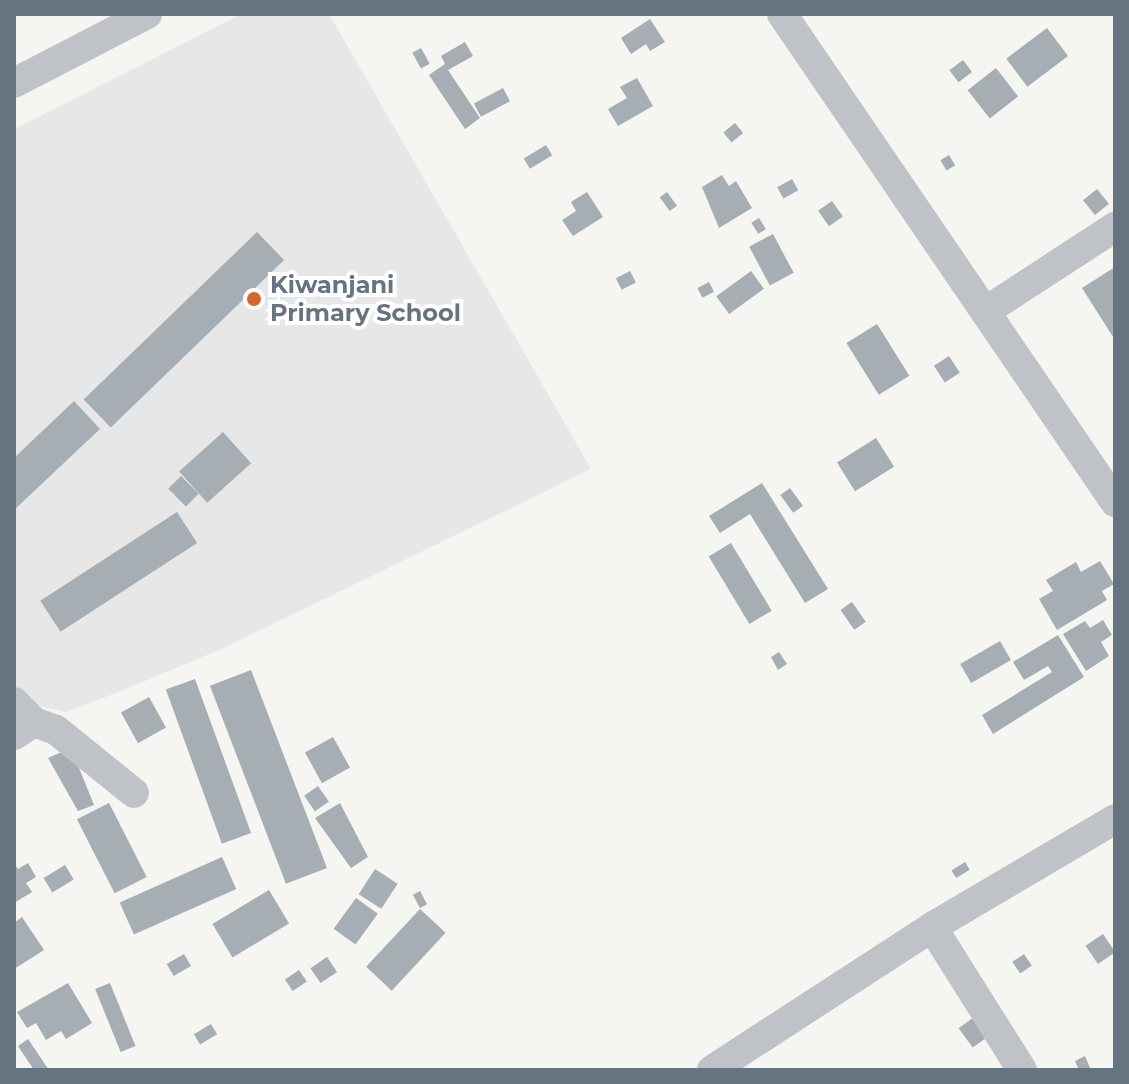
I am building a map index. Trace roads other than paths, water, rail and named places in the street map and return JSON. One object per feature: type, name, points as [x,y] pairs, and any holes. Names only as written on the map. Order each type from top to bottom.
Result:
[{"type":"street","points":[[782,14],[1115,502]]},
{"type":"street","points":[[14,83],[126,19]]},
{"type":"street","points":[[986,311],[1115,227]]},
{"type":"street","points":[[21,720],[56,730],[134,793]]},
{"type":"street","points":[[712,1070],[932,927],[1115,819]]},
{"type":"street","points":[[932,927],[1022,1070]]},
{"type":"place","name":"Kiwanjani Primary School","points":[[254,299]]}]
